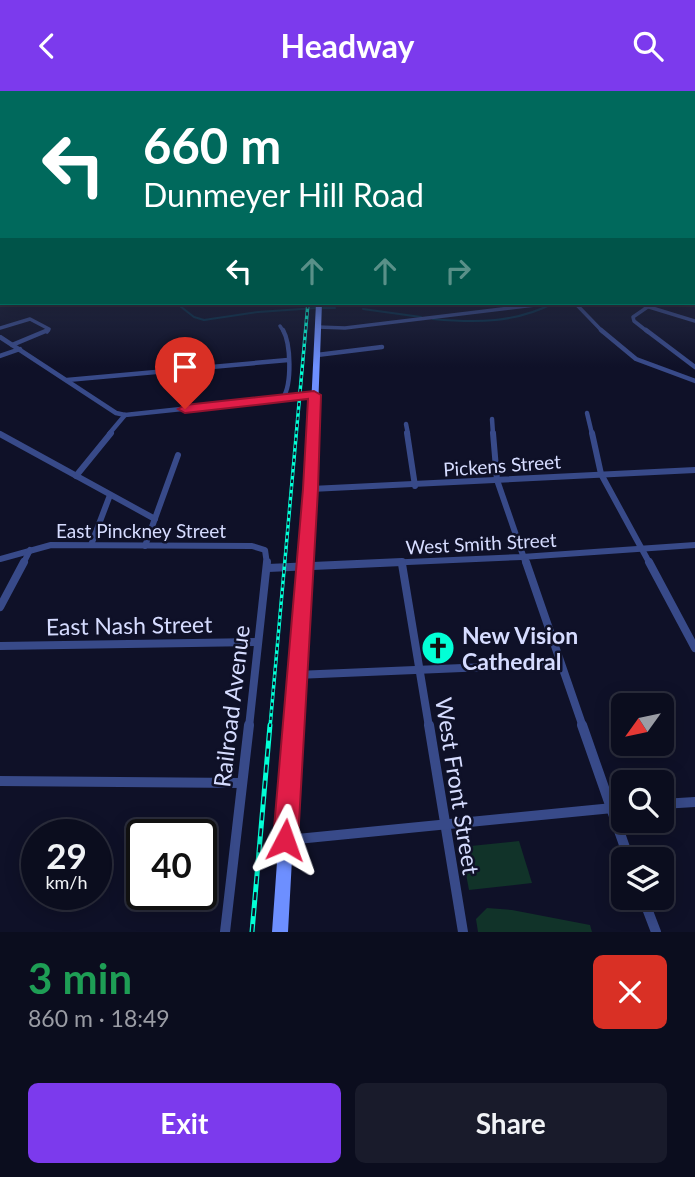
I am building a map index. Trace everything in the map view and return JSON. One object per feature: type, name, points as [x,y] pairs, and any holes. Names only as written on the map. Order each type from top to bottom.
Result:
[{"type":"street","points":[[318,327],[345,328],[535,305]]},
{"type":"street","points":[[577,305],[630,356],[695,381]]},
{"type":"street","points":[[645,305],[695,321]]},
{"type":"street","points":[[280,932],[310,489],[319,306]]},
{"type":"street","points":[[649,306],[632,317],[634,321],[695,367]]},
{"type":"street","points":[[0,327],[32,319],[49,328],[46,333],[12,345]]},
{"type":"street","points":[[280,326],[287,335],[287,392],[283,398]]},
{"type":"street","points":[[0,337],[116,413],[124,415],[314,395]]},
{"type":"street","points":[[317,355],[382,347]]},
{"type":"street","points":[[0,356],[20,349]]},
{"type":"street","points":[[67,380],[288,360]]},
{"type":"street","points":[[587,413],[601,474],[695,647]]},
{"type":"street","points":[[76,476],[124,415]]},
{"type":"street","points":[[285,840],[611,808],[497,480],[492,419]]},
{"type":"street","points":[[406,424],[415,486]]},
{"type":"street","points":[[0,434],[155,519]]},
{"type":"street","points":[[145,546],[178,455]]},
{"type":"street","name":"Pickens Street","points":[[310,489],[415,486],[695,470]]},
{"type":"street","points":[[91,545],[110,495]]},
{"type":"street","name":"East Pinckney Street","points":[[0,559],[51,545],[259,546],[268,557],[268,568]]},
{"type":"street","name":"West Smith Street","points":[[268,568],[522,557],[695,545]]},
{"type":"street","points":[[0,607],[31,549]]},
{"type":"street","name":"West Front Street","points":[[402,563],[443,824],[463,932]]},
{"type":"street","name":"Railroad Avenue","points":[[225,932],[268,568]]},
{"type":"street","name":"East Nash Street","points":[[0,646],[258,642]]},
{"type":"street","points":[[296,675],[560,664]]},
{"type":"street","points":[[0,781],[242,783]]},
{"type":"street","points":[[674,803],[695,802]]},
{"type":"street","points":[[648,910],[656,932]]},
{"type":"green space","points":[[519,841],[532,883],[469,890],[461,847]]},
{"type":"green space","points":[[487,908],[590,925],[592,932],[478,932],[476,919]]},
{"type":"waterway","points":[[179,305],[194,317],[204,320],[258,312],[316,308]]},
{"type":"waterway","points":[[433,319],[495,320],[525,315],[550,305]]},
{"type":"waterway","points":[[323,308],[335,308]]},
{"type":"waterway","points":[[363,309],[421,317]]},
{"type":"railway","points":[[270,727],[308,305]]},
{"type":"railway","points":[[252,932],[270,725]]},
{"type":"place","name":"New Vision Cathedral","points":[[438,648]]},
{"type":"route","points":[[185,409],[314,395],[310,489],[285,840]]}]
